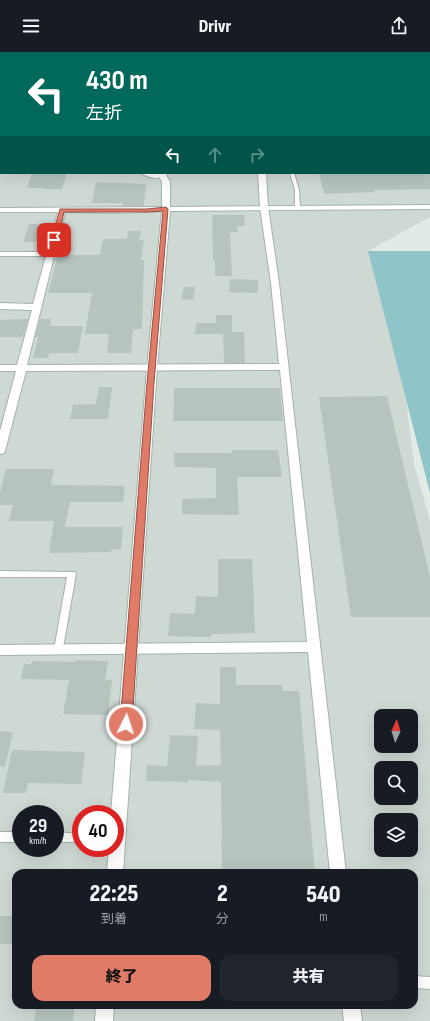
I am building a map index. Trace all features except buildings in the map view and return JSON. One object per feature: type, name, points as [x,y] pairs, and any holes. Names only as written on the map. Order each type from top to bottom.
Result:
[{"type":"street","points":[[115,869],[152,368],[166,209],[166,182],[163,174],[154,176],[148,174]]},
{"type":"street","points":[[262,174],[264,207],[275,283],[338,869]]},
{"type":"street","points":[[0,210],[62,211],[264,207],[430,207]]},
{"type":"street","points":[[1,446],[62,211]]},
{"type":"street","points":[[0,254],[51,254]]},
{"type":"street","points":[[0,306],[37,307]]},
{"type":"street","points":[[0,368],[284,367]]},
{"type":"street","points":[[0,650],[314,647]]},
{"type":"street","points":[[104,1021],[105,1009]]},
{"type":"street","points":[[351,1009],[352,1021]]},
{"type":"lane","points":[[292,174],[297,190],[298,207]]},
{"type":"lane","points":[[0,574],[72,574],[59,650]]},
{"type":"lane","points":[[0,837],[12,837]]},
{"type":"lane","points":[[418,982],[430,983]]},
{"type":"shaded area","points":[[0,174],[146,174],[157,180],[165,174],[430,174],[430,217],[368,251],[405,392],[414,464],[430,521],[430,1021],[0,1021]]},
{"type":"water","points":[[368,251],[430,251],[430,493]]},
{"type":"route","points":[[54,240],[62,211],[166,209],[143,486],[126,724]]}]
